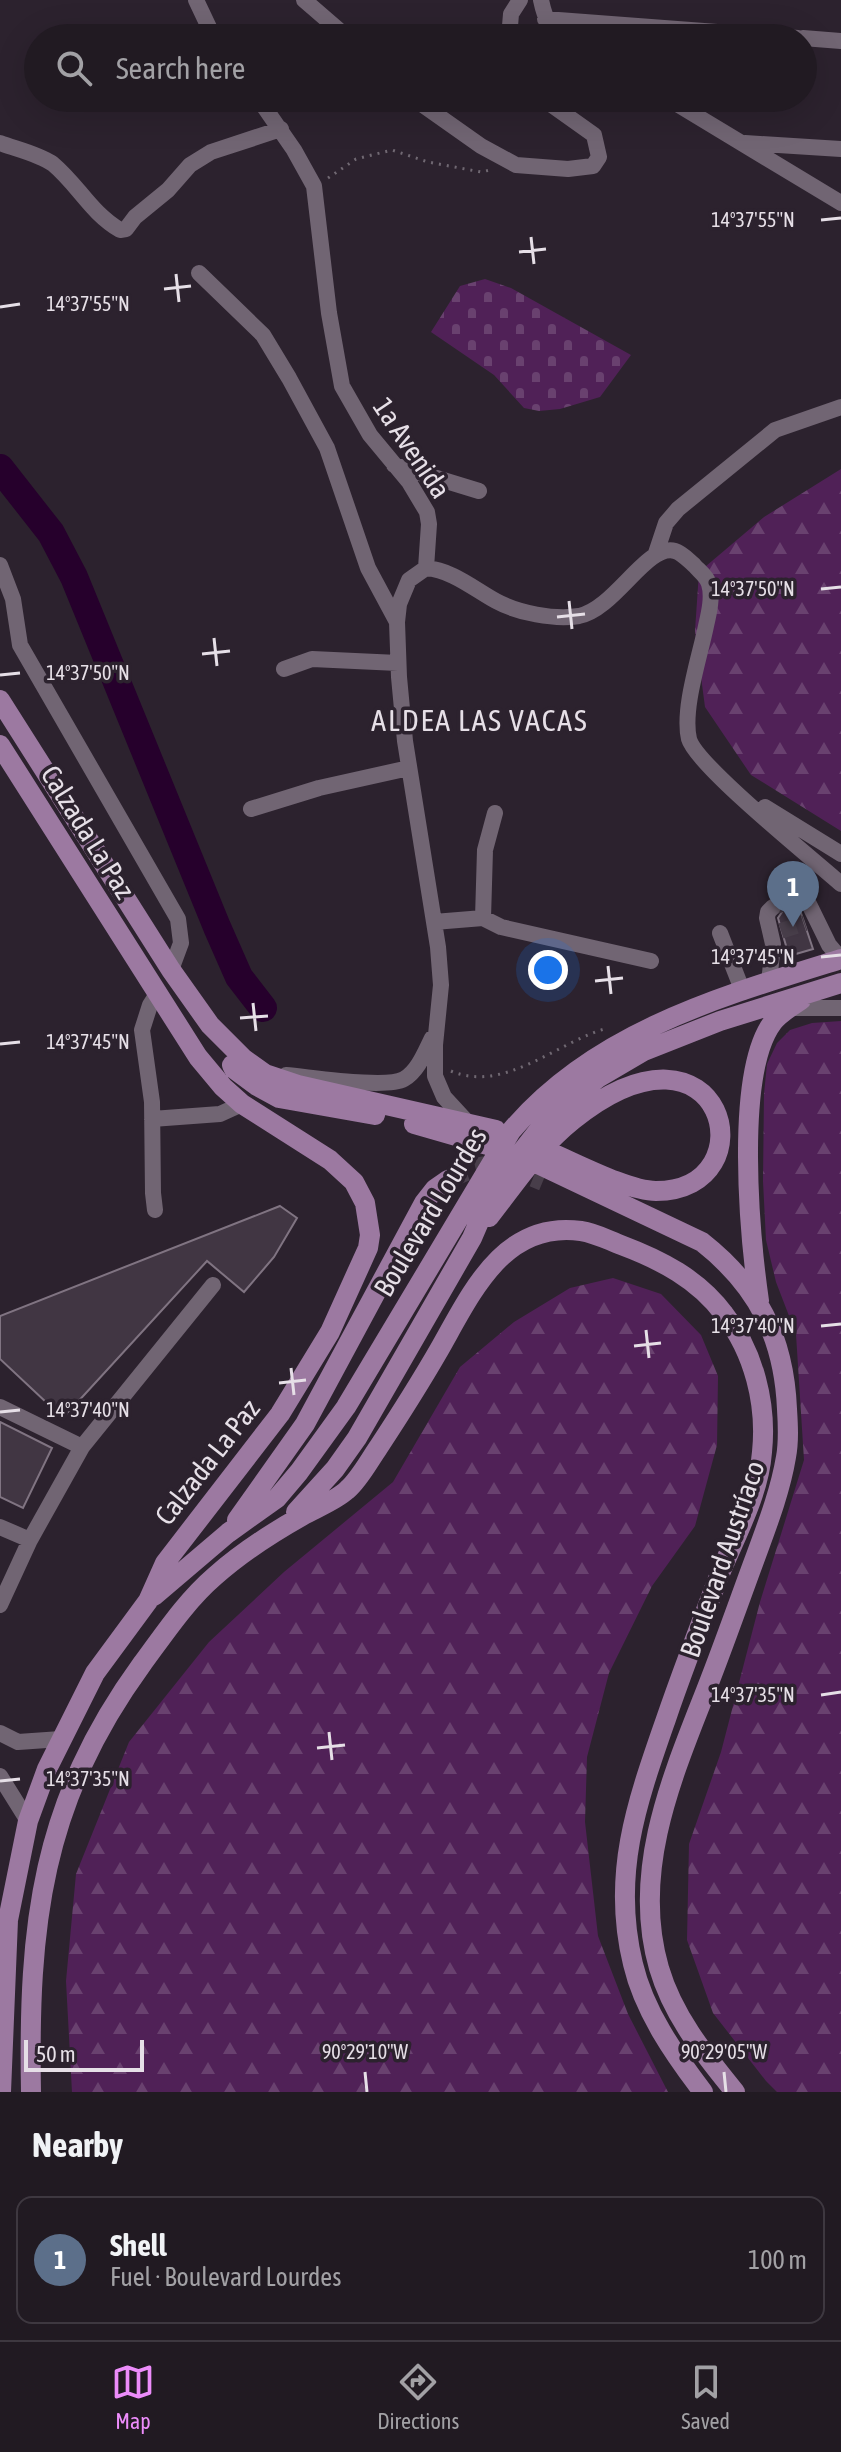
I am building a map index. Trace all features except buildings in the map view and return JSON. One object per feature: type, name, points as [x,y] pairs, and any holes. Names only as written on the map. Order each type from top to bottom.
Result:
[{"type":"main road","name":"Calzada La Paz","points":[[0,700],[171,970],[220,1037],[244,1059],[265,1074],[298,1085],[468,1123],[492,1138],[279,1098],[234,1069],[220,1037]]},
{"type":"main road","name":"Calzada La Paz","points":[[0,745],[208,1070],[250,1109],[330,1160],[354,1182],[365,1203],[370,1235],[368,1248],[330,1332],[280,1414],[165,1563],[148,1601],[95,1673],[35,1795],[13,1891],[3,1961],[1,2092]]},
{"type":"main road","name":"Boulevard Lourdes","points":[[271,1533],[313,1494],[357,1438],[472,1238],[494,1187],[539,1128],[639,1032],[841,959]]},
{"type":"main road","name":"Boulevard Lourdes","points":[[148,1601],[228,1533],[277,1498],[323,1440],[511,1131],[539,1100],[606,1061],[644,1051],[692,1031],[841,983]]},
{"type":"main road","points":[[760,1305],[751,1244],[750,1092],[765,1036],[774,1020],[818,989]]},
{"type":"main road","points":[[472,1238],[545,1146],[565,1126],[616,1092],[642,1082],[667,1078],[687,1083],[708,1098],[718,1118],[720,1139],[715,1160],[703,1176],[683,1187],[661,1191],[543,1166],[702,1242],[729,1266],[760,1305]]},
{"type":"main road","points":[[228,1533],[305,1424],[424,1203],[435,1189],[448,1180]]},
{"type":"main road","name":"Boulevard Austríaco","points":[[271,1533],[348,1490],[417,1389],[475,1289],[498,1258],[519,1243],[558,1231],[581,1231],[600,1237],[669,1265],[707,1293],[732,1324],[744,1344],[760,1393],[763,1435],[760,1469],[640,1792],[629,1836],[624,1878],[626,1927],[637,1979],[663,2033],[703,2092]]},
{"type":"main road","name":"Boulevard Austríaco","points":[[735,2092],[696,2043],[663,1980],[656,1958],[650,1887],[656,1836],[666,1797],[760,1544],[787,1455],[787,1398],[782,1362],[774,1334],[760,1305]]},
{"type":"main road","points":[[31,2092],[33,1964],[38,1914],[61,1813],[77,1773],[124,1691],[179,1614],[219,1573],[271,1533]]},
{"type":"street","points":[[196,0],[207,24]]},
{"type":"street","points":[[304,0],[332,24]]},
{"type":"street","points":[[510,24],[511,14],[520,0]]},
{"type":"street","points":[[541,0],[548,24]]},
{"type":"street","points":[[545,19],[612,24]]},
{"type":"street","points":[[817,39],[841,41]]},
{"type":"street","points":[[817,51],[841,52]]},
{"type":"street","name":"1a Avenida","points":[[268,112],[314,186],[329,313],[342,386],[370,435],[409,482],[427,512],[426,568]]},
{"type":"street","points":[[433,112],[481,146],[516,165],[585,169],[593,166],[599,157],[594,135],[562,112]]},
{"type":"street","points":[[691,112],[841,203]]},
{"type":"street","points":[[0,143],[50,162],[80,192],[93,211],[120,230],[126,229],[135,217],[168,190],[190,165],[211,152],[281,129]]},
{"type":"street","points":[[744,143],[841,149]]},
{"type":"street","points":[[199,273],[263,335],[289,378],[327,448],[368,568],[397,622]]},
{"type":"street","points":[[468,1123],[441,1092],[434,1064],[441,985],[409,768],[398,663],[399,604],[409,580],[426,568],[454,577],[499,603],[534,613],[575,616],[594,612],[656,553],[666,523],[678,509],[775,430],[841,407]]},
{"type":"street","points":[[394,465],[479,491]]},
{"type":"street","points":[[656,553],[676,551],[687,558],[709,583],[709,612],[688,717],[689,738],[707,766],[841,884]]},
{"type":"street","points":[[0,565],[13,599],[20,645],[178,919],[181,943],[171,970]]},
{"type":"street","points":[[284,669],[312,659],[398,663]]},
{"type":"street","points":[[251,809],[319,788],[409,768]]},
{"type":"street","points":[[730,785],[841,854]]},
{"type":"street","points":[[483,918],[485,850],[495,813]]},
{"type":"street","points":[[797,899],[807,900],[812,921],[841,959]]},
{"type":"street","points":[[769,983],[776,932],[767,918],[773,907]]},
{"type":"street","points":[[434,922],[483,918],[501,927],[651,961]]},
{"type":"street","points":[[720,933],[743,992]]},
{"type":"street","points":[[155,1210],[152,1119],[142,1030],[157,994]]},
{"type":"street","points":[[789,1008],[841,1008]]},
{"type":"street","points":[[265,1074],[379,1083],[399,1081],[410,1075],[418,1065],[438,1026]]},
{"type":"street","points":[[152,1119],[250,1109]]},
{"type":"street","points":[[0,1605],[30,1540],[82,1447],[213,1285]]},
{"type":"street","points":[[0,1407],[82,1447]]},
{"type":"street","points":[[0,1527],[30,1540]]},
{"type":"street","points":[[0,1733],[18,1742],[61,1739]]},
{"type":"street","points":[[0,1776],[28,1821]]},
{"type":"path","points":[[314,186],[356,159],[392,150],[428,162],[481,172],[516,165]]},
{"type":"path","points":[[434,1064],[462,1076],[482,1078],[504,1073],[603,1029],[616,1026],[639,1032]]},
{"type":"green space","points":[[485,279],[511,288],[631,355],[600,397],[560,409],[539,411],[524,408],[494,375],[431,332],[460,286]]},
{"type":"green space","points":[[841,469],[841,831],[751,775],[705,707],[695,631],[699,572],[764,517]]},
{"type":"green space","points":[[841,1021],[841,2092],[777,2092],[713,2013],[687,1940],[689,1844],[721,1752],[760,1602],[804,1460],[796,1334],[776,1282],[766,1240],[763,1181],[767,1064],[777,1043],[790,1030],[812,1023]]},
{"type":"green space","points":[[613,1278],[661,1294],[701,1335],[718,1376],[717,1445],[695,1526],[652,1586],[609,1673],[587,1757],[585,1822],[598,1936],[628,2014],[668,2092],[72,2092],[66,1981],[76,1874],[129,1742],[209,1642],[284,1572],[393,1482],[460,1367],[514,1322],[570,1288]]},
{"type":"waterway","points":[[0,468],[51,533],[74,577],[217,927],[239,977],[263,1008]]},
{"type":"tunnel","points":[[773,907],[797,899]]},
{"type":"tunnel","points":[[781,931],[805,923]]},
{"type":"tunnel","points":[[448,1180],[473,1169],[495,1166],[543,1181]]},
{"type":"place","name":"Shell","points":[[793,927]]},
{"type":"district","name":"ALDEA LAS VACAS","points":[[480,721]]}]
